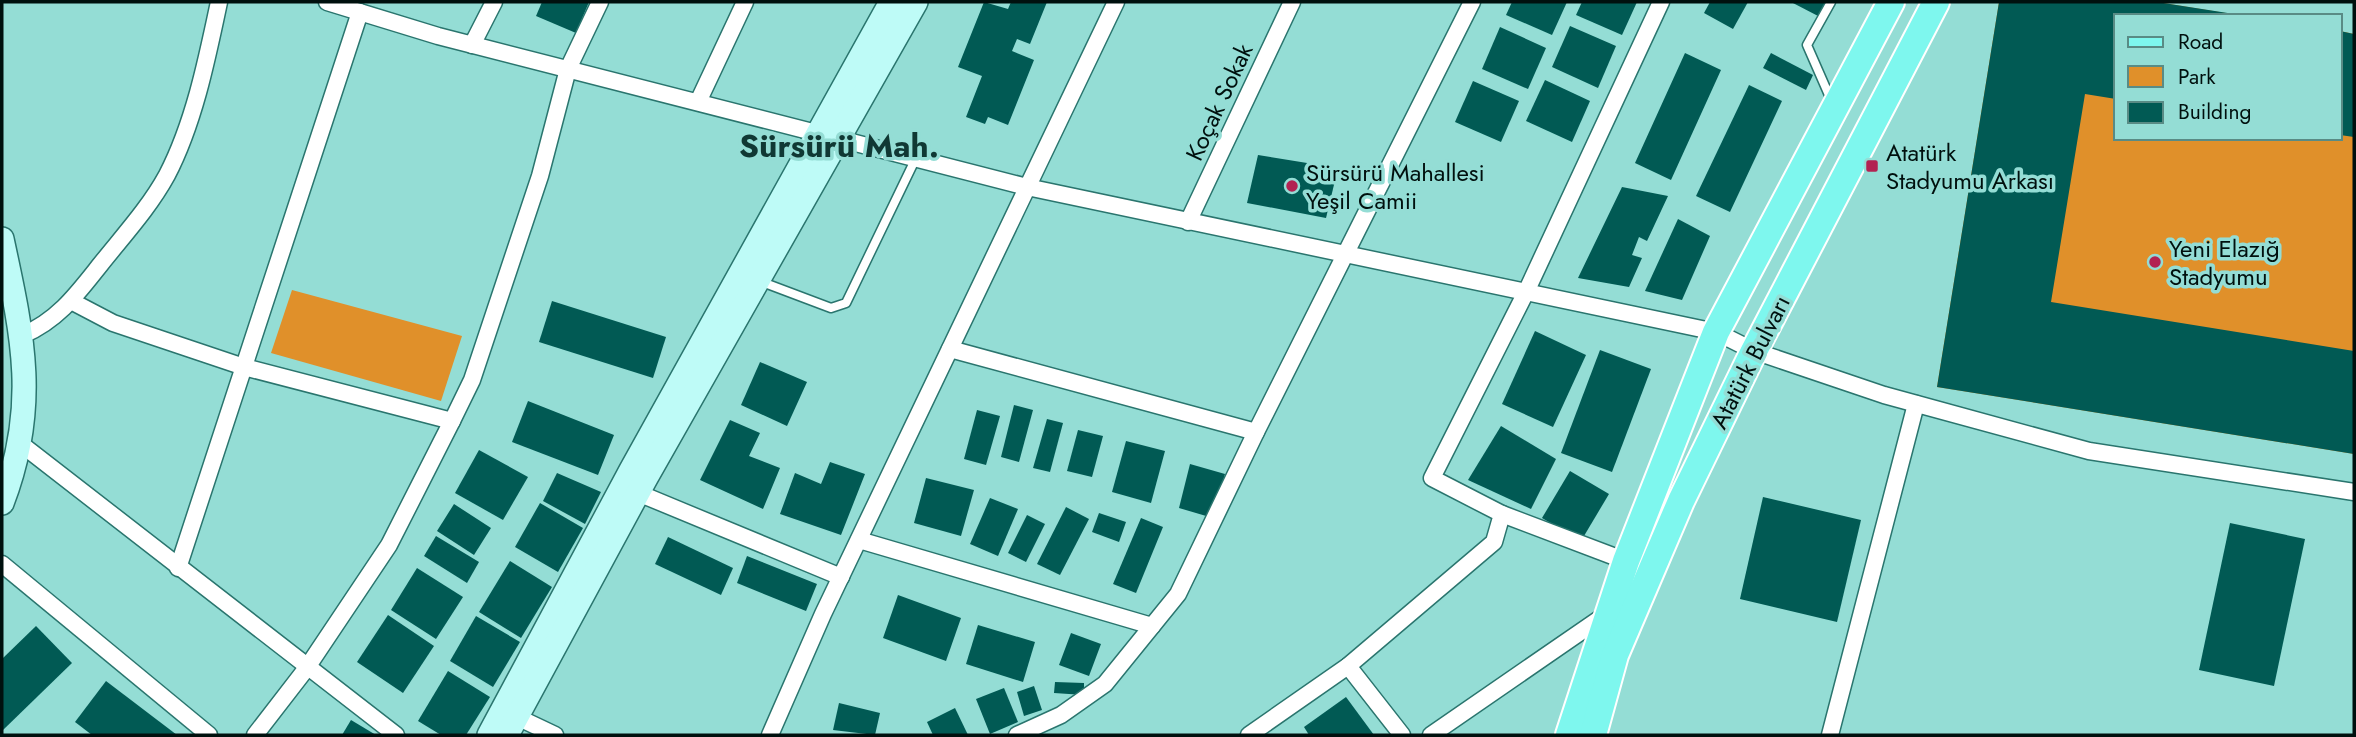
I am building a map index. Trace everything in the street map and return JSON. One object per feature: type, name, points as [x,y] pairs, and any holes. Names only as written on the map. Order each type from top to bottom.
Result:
[{"type":"main road","points":[[512,726],[758,280],[891,2]]},
{"type":"main road","points":[[489,735],[637,458],[828,136],[916,2]]},
{"type":"main road","name":"Atatürk Bulvarı","points":[[1569,735],[1626,561],[1716,332],[1891,2]]},
{"type":"main road","name":"Atatürk Bulvarı","points":[[1593,735],[1615,655],[1681,501],[1754,351],[1936,2]]},
{"type":"main road","points":[[2,239],[23,335],[25,383],[21,444],[2,503]]},
{"type":"street","points":[[23,335],[55,318],[71,301],[149,204],[167,174],[203,69],[219,2]]},
{"type":"street","points":[[327,2],[472,45],[1027,187],[1527,290],[1716,332],[1754,351],[1916,404],[2089,451],[2354,492]]},
{"type":"street","points":[[472,45],[494,2]]},
{"type":"street","points":[[255,735],[306,668],[389,545],[472,380],[540,176],[568,69],[600,2]]},
{"type":"street","points":[[698,102],[745,2]]},
{"type":"street","points":[[770,735],[841,577],[1116,2]]},
{"type":"street","name":"Koçak Sokak","points":[[1188,222],[1292,2]]},
{"type":"street","points":[[1017,735],[1061,715],[1105,684],[1178,594],[1256,432],[1472,2]]},
{"type":"street","points":[[1626,561],[1502,514],[1432,478],[1527,290],[1661,2]]},
{"type":"street","points":[[178,568],[360,12]]},
{"type":"street","points":[[71,301],[122,326],[244,367],[452,421]]},
{"type":"street","points":[[950,349],[1256,432]]},
{"type":"street","points":[[1830,735],[1916,404]]},
{"type":"street","points":[[21,444],[306,668],[396,735]]},
{"type":"street","points":[[638,494],[841,577]]},
{"type":"street","points":[[1249,735],[1348,666],[1494,542],[1502,514]]},
{"type":"street","points":[[859,540],[1152,626]]},
{"type":"street","points":[[2,564],[209,735]]},
{"type":"street","points":[[1431,735],[1608,613]]},
{"type":"street","points":[[1348,666],[1402,735]]},
{"type":"street","points":[[512,726],[555,735]]},
{"type":"lane","points":[[1831,2],[1807,45],[1835,108]]},
{"type":"lane","points":[[758,280],[831,307],[846,303],[915,160]]},
{"type":"green space","name":"Yeni Elazığ Stadyumu","points":[[1999,2],[2157,2],[2232,14],[2114,14],[2114,140],[2342,140],[2342,31],[2354,34],[2354,454],[1937,387]]},
{"type":"green space","points":[[292,290],[462,336],[441,401],[271,353]]},
{"type":"building","points":[[542,2],[589,2],[576,33],[536,16]]},
{"type":"building","points":[[984,2],[1008,9],[1011,2],[1047,2],[1030,44],[1017,39],[1012,51],[1034,60],[1008,125],[988,117],[985,124],[966,117],[982,76],[958,67]]},
{"type":"building","points":[[1512,2],[1567,2],[1552,35],[1506,15]]},
{"type":"building","points":[[1582,2],[1637,2],[1622,35],[1576,15]]},
{"type":"building","points":[[1710,2],[1748,2],[1733,29],[1704,13]]},
{"type":"building","points":[[1791,2],[1828,2],[1820,17]]},
{"type":"building","points":[[1999,2],[2157,2],[2234,14],[2114,14],[2114,99],[2085,94],[2051,302],[2354,351],[2354,454],[1937,387]]},
{"type":"building","points":[[1570,26],[1616,46],[1598,88],[1552,67]]},
{"type":"building","points":[[1500,27],[1546,48],[1528,89],[1482,69]]},
{"type":"building","points":[[2342,31],[2354,34],[2354,137],[2342,135]]},
{"type":"building","points":[[1685,53],[1721,70],[1671,180],[1635,163]]},
{"type":"building","points":[[1771,53],[1813,75],[1806,90],[1763,68]]},
{"type":"building","points":[[1545,80],[1590,101],[1572,142],[1526,121]]},
{"type":"building","points":[[1473,81],[1519,101],[1501,142],[1455,122]]},
{"type":"building","points":[[1749,85],[1782,101],[1730,212],[1696,196]]},
{"type":"building","name":"Sürsürü Mahallesi Yeşil Camii","points":[[1258,155],[1338,168],[1326,218],[1247,203]]},
{"type":"building","points":[[1622,187],[1668,196],[1647,241],[1639,237],[1632,255],[1642,258],[1629,287],[1578,278]]},
{"type":"building","points":[[1678,219],[1710,236],[1682,300],[1645,291]]},
{"type":"building","points":[[552,301],[666,337],[653,378],[539,342]]},
{"type":"building","points":[[1535,331],[1586,355],[1553,427],[1502,404]]},
{"type":"building","points":[[1600,350],[1651,369],[1612,472],[1561,453]]},
{"type":"building","points":[[760,362],[807,382],[787,426],[741,405]]},
{"type":"building","points":[[528,401],[614,435],[598,475],[512,442]]},
{"type":"building","points":[[1014,405],[1033,410],[1019,462],[1001,457]]},
{"type":"building","points":[[977,410],[1000,416],[986,465],[964,459]]},
{"type":"building","points":[[1047,419],[1063,423],[1050,472],[1033,468]]},
{"type":"building","points":[[730,420],[760,433],[749,456],[780,468],[763,509],[700,480]]},
{"type":"building","points":[[1501,426],[1556,459],[1531,509],[1468,480]]},
{"type":"building","points":[[1078,430],[1103,436],[1092,477],[1067,471]]},
{"type":"building","points":[[1126,441],[1165,451],[1151,503],[1112,492]]},
{"type":"building","points":[[479,450],[528,477],[503,520],[455,493]]},
{"type":"building","points":[[830,462],[865,474],[841,535],[780,514],[795,473],[821,484]]},
{"type":"building","points":[[1190,464],[1225,474],[1213,518],[1179,508]]},
{"type":"building","points":[[1570,471],[1609,494],[1581,541],[1542,518]]},
{"type":"building","points":[[557,473],[601,492],[585,524],[543,501]]},
{"type":"building","points":[[926,478],[974,490],[961,536],[914,523]]},
{"type":"building","points":[[1763,497],[1861,520],[1837,622],[1740,599]]},
{"type":"building","points":[[990,498],[1018,509],[998,556],[970,544]]},
{"type":"building","points":[[540,503],[583,528],[558,572],[515,547]]},
{"type":"building","points":[[454,504],[491,528],[474,555],[437,531]]},
{"type":"building","points":[[1066,507],[1089,519],[1060,575],[1037,564]]},
{"type":"building","points":[[1099,513],[1126,522],[1119,542],[1092,532]]},
{"type":"building","points":[[1027,515],[1045,524],[1026,562],[1008,553]]},
{"type":"building","points":[[1141,518],[1163,527],[1136,593],[1113,584]]},
{"type":"building","points":[[2230,523],[2305,539],[2274,686],[2199,670]]},
{"type":"building","points":[[436,536],[479,562],[467,583],[424,556]]},
{"type":"building","points":[[668,537],[733,568],[721,595],[655,564]]},
{"type":"building","points":[[747,556],[817,584],[806,611],[737,583]]},
{"type":"building","points":[[510,561],[552,587],[521,638],[479,612]]},
{"type":"building","points":[[417,568],[463,597],[436,639],[391,610]]},
{"type":"building","points":[[898,595],[961,618],[946,661],[883,638]]},
{"type":"building","points":[[388,615],[434,646],[403,693],[357,662]]},
{"type":"building","points":[[476,616],[520,642],[493,687],[450,661]]},
{"type":"building","points":[[978,625],[1035,642],[1023,682],[966,664]]},
{"type":"building","points":[[36,626],[72,663],[2,731],[2,659]]},
{"type":"building","points":[[1071,633],[1101,644],[1089,676],[1059,665]]},
{"type":"building","points":[[448,671],[490,697],[466,735],[441,735],[418,721]]},
{"type":"building","points":[[106,681],[177,735],[92,735],[75,722]]},
{"type":"building","points":[[1055,682],[1084,683],[1084,695],[1054,693]]},
{"type":"building","points":[[1034,686],[1042,710],[1024,716],[1017,692]]},
{"type":"building","points":[[1004,688],[1018,722],[990,734],[976,699]]},
{"type":"building","points":[[1346,697],[1374,735],[1309,735],[1304,727]]},
{"type":"building","points":[[839,703],[880,713],[875,735],[833,730]]},
{"type":"building","points":[[955,708],[968,735],[933,735],[927,722]]},
{"type":"building","points":[[351,720],[376,735],[342,735]]},
{"type":"place","name":"Atatürk Stadyumu Arkası","points":[[1872,166]]},
{"type":"place","name":"Sürsürü Mahallesi Yeşil Camii","points":[[1292,186]]},
{"type":"place","name":"Yeni Elazığ Stadyumu","points":[[2155,262]]},
{"type":"district","name":"Sürsürü Mah.","points":[[839,146]]}]
